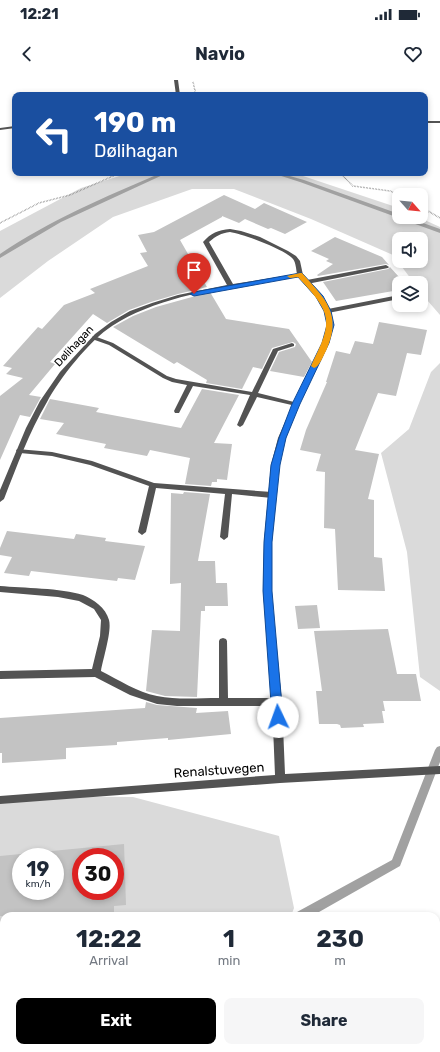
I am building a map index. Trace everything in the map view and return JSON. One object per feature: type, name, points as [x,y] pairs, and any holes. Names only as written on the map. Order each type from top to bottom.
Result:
[{"type":"street","points":[[176,80],[178,92]]},
{"type":"street","points":[[428,122],[440,122]]},
{"type":"street","points":[[0,129],[12,127]]},
{"type":"street","points":[[231,286],[206,242],[210,237],[218,232],[242,232],[290,254],[296,260],[300,275],[308,282],[319,296],[328,311],[330,325],[326,343],[296,404],[275,465],[268,542],[267,591],[277,702],[280,779]]},
{"type":"street","points":[[308,282],[386,267]]},
{"type":"street","name":"Dølihagan","points":[[0,499],[20,451],[50,390],[68,366],[94,338],[111,323],[133,312],[181,297],[231,286],[300,275]]},
{"type":"street","points":[[328,311],[392,298]]},
{"type":"street","points":[[94,338],[111,344],[166,378],[174,381],[254,394],[296,404]]},
{"type":"street","points":[[240,425],[275,350],[292,345]]},
{"type":"street","points":[[177,411],[191,383]]},
{"type":"street","points":[[20,451],[52,454],[92,463],[152,485],[272,495]]},
{"type":"street","points":[[142,532],[152,485]]},
{"type":"street","points":[[224,537],[229,491]]},
{"type":"street","points":[[0,590],[58,594],[81,598],[96,607],[105,620],[104,636],[96,673]]},
{"type":"street","points":[[223,641],[224,702]]},
{"type":"street","points":[[0,675],[96,673],[133,692],[157,700],[177,702],[277,702]]},
{"type":"street","name":"Renalstuvegen","points":[[0,800],[280,779],[440,770]]},
{"type":"path","points":[[192,80],[196,92]]},
{"type":"path","points":[[0,224],[39,203],[70,195],[113,176]]},
{"type":"path","points":[[343,176],[353,186],[392,192]]},
{"type":"path","points":[[428,211],[440,218]]},
{"type":"shaded area","points":[[119,176],[303,176],[392,206],[392,224],[428,224],[428,222],[440,227],[440,315],[428,301],[428,276],[409,276],[403,268],[428,268],[428,232],[392,232],[392,255],[311,219],[234,189],[192,189],[113,217],[48,261],[0,298],[0,231],[81,188]]},
{"type":"shaded area","points":[[440,363],[440,691],[420,677],[407,552],[381,453],[409,429],[431,372]]},
{"type":"shaded area","points":[[0,796],[133,797],[279,836],[294,908],[292,912],[0,912]]},
{"type":"building","points":[[224,195],[255,209],[264,203],[307,222],[285,234],[271,228],[268,229],[245,219],[239,223],[222,216],[180,240],[207,287],[151,302],[129,310],[107,323],[93,314],[50,362],[55,364],[29,395],[41,397],[30,417],[20,415],[0,460],[0,396],[23,378],[6,374],[12,368],[3,366],[38,327],[42,329],[64,305],[95,293],[90,289],[148,266],[140,253],[147,252],[138,235],[154,232]]},
{"type":"building","points":[[335,237],[382,257],[389,265],[386,264],[318,276],[317,275],[333,264],[326,261],[329,259],[311,251]]},
{"type":"building","points":[[390,267],[398,276],[392,276],[392,291],[336,301],[323,282],[388,269]]},
{"type":"building","points":[[210,292],[226,319],[289,329],[312,362],[304,377],[270,371],[279,352],[295,347],[296,344],[293,342],[272,348],[262,369],[253,367],[242,389],[206,383],[207,380],[177,362],[174,364],[113,327],[133,316],[156,307]]},
{"type":"building","points":[[379,322],[427,330],[421,355],[407,353],[396,396],[378,393],[355,450],[379,454],[368,499],[374,500],[374,557],[382,558],[385,591],[338,590],[335,529],[324,528],[325,472],[316,471],[321,454],[300,450],[306,430],[327,382],[336,351],[350,354],[355,341],[373,344]]},
{"type":"building","points":[[202,389],[239,395],[214,443],[232,444],[227,480],[217,479],[217,482],[212,482],[211,486],[185,484],[190,458],[150,450],[147,456],[104,448],[106,444],[56,434],[64,423],[40,419],[50,399],[99,408],[96,412],[181,428]]},
{"type":"building","points":[[184,492],[210,494],[198,561],[215,561],[216,583],[227,583],[228,606],[205,606],[205,611],[201,611],[197,697],[165,696],[146,691],[152,630],[180,631],[181,583],[170,584],[171,493],[183,494]]},
{"type":"building","points":[[7,531],[74,539],[76,534],[106,538],[105,541],[145,546],[135,580],[118,578],[117,581],[31,571],[29,576],[4,573],[12,557],[0,555],[0,548]]},
{"type":"building","points":[[317,605],[320,628],[298,629],[295,606]]},
{"type":"building","points":[[388,629],[397,674],[416,674],[421,701],[383,701],[385,711],[382,711],[384,723],[363,724],[364,727],[341,728],[340,725],[337,724],[319,724],[316,691],[322,691],[314,631]]},
{"type":"building","points":[[146,702],[157,705],[197,708],[196,713],[228,711],[231,734],[168,740],[168,738],[117,742],[117,745],[66,748],[66,759],[2,763],[2,753],[0,753],[0,718],[145,708]]},
{"type":"building","points":[[124,844],[126,905],[114,906],[114,912],[0,912],[0,856],[12,855],[12,900],[64,900],[64,850],[72,849],[72,900],[124,900],[124,848],[83,848]]},
{"type":"waterway","points":[[0,256],[19,243],[59,221],[158,176]]},
{"type":"waterway","points":[[284,176],[392,213]]},
{"type":"waterway","points":[[420,224],[440,231]]},
{"type":"waterway","points":[[308,912],[396,863],[440,750]]},
{"type":"slow traffic","points":[[290,276],[300,275],[308,282],[328,311],[330,325],[326,343],[314,366]]},
{"type":"route","points":[[194,294],[231,286],[300,275],[308,282],[319,296],[328,311],[330,325],[326,343],[296,404],[282,438],[275,465],[268,542],[267,591],[278,717]]}]
